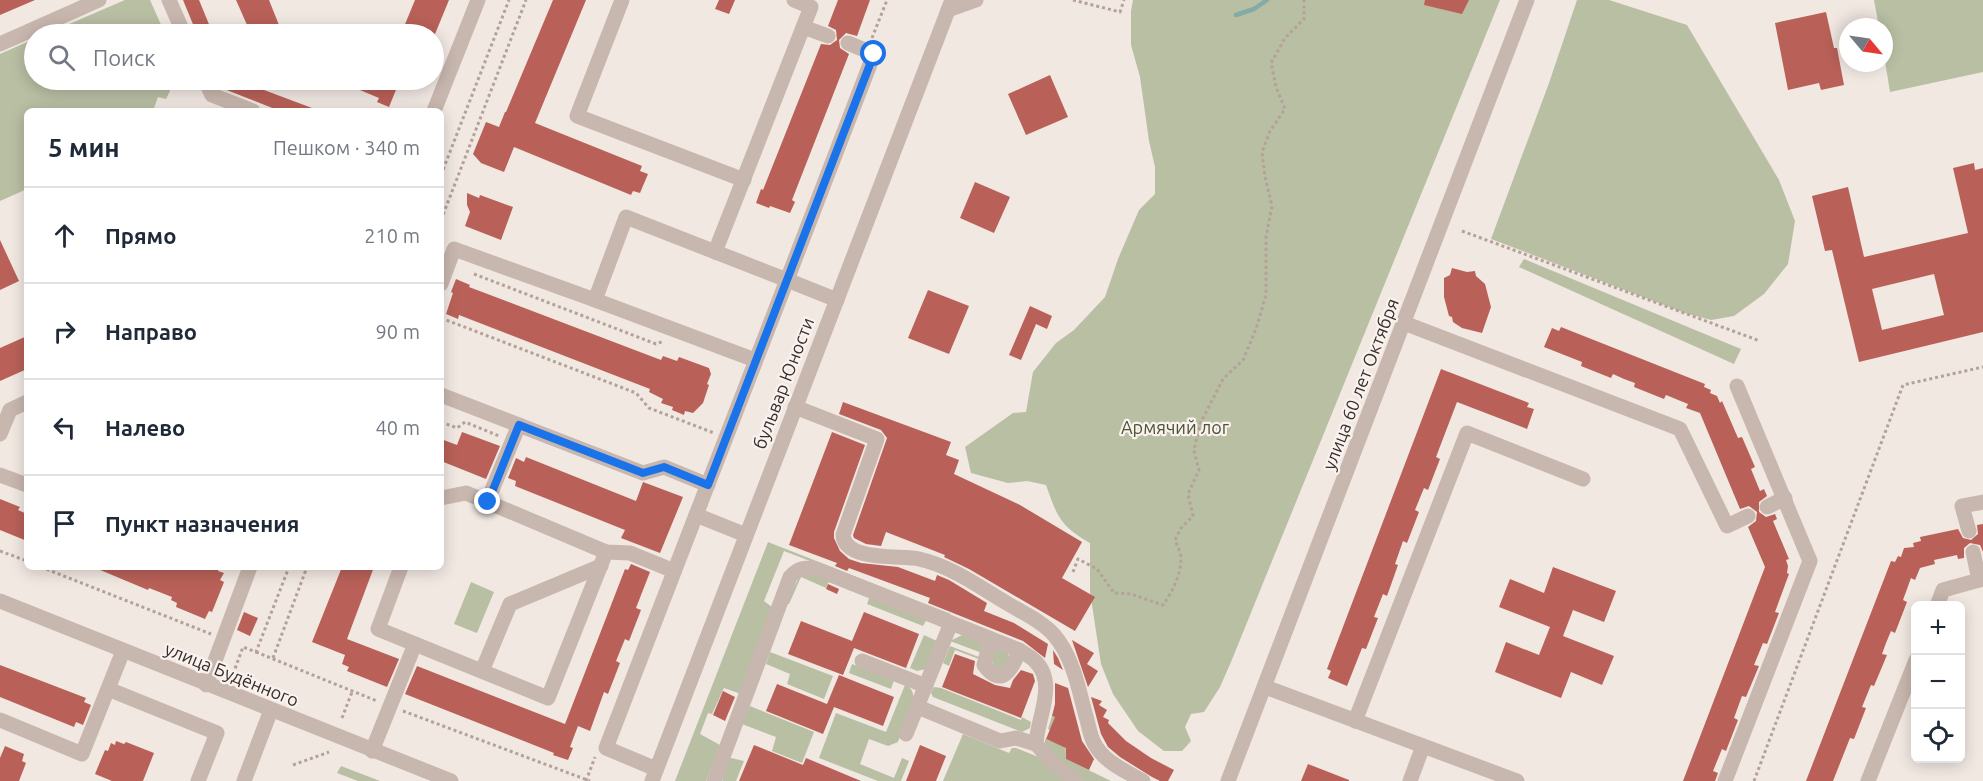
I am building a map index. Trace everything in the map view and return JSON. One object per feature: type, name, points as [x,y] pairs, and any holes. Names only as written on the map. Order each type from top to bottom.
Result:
[{"type":"street","points":[[46,24],[99,0]]},
{"type":"street","points":[[169,0],[180,24]]},
{"type":"street","points":[[444,86],[478,0]]},
{"type":"street","points":[[622,0],[577,116],[744,180]]},
{"type":"street","points":[[715,252],[812,7],[794,0]]},
{"type":"street","points":[[950,5],[976,0]]},
{"type":"street","name":"улица 60 лет Октября","points":[[1228,781],[1527,0]]},
{"type":"street","name":"бульвар Юности","points":[[654,775],[950,5]]},
{"type":"street","points":[[803,27],[828,36]]},
{"type":"street","points":[[0,45],[24,34]]},
{"type":"street","points":[[654,775],[606,748],[874,54],[848,44]]},
{"type":"street","points":[[210,90],[212,95],[245,108]]},
{"type":"street","points":[[435,108],[442,90]]},
{"type":"street","points":[[595,300],[627,217],[837,300]]},
{"type":"street","points":[[444,277],[454,249],[755,360]]},
{"type":"street","points":[[1404,323],[1680,429],[1727,526],[1748,516]]},
{"type":"street","points":[[1725,781],[1810,561],[1737,386]]},
{"type":"street","points":[[444,396],[643,473],[664,467],[708,485]]},
{"type":"street","points":[[0,434],[10,410],[24,403]]},
{"type":"street","points":[[795,407],[877,439],[843,535],[843,543],[847,547],[871,555],[920,559],[950,569],[1053,633],[1065,649],[1094,744],[1102,755],[1143,781]]},
{"type":"street","points":[[488,502],[519,425]]},
{"type":"street","points":[[1355,720],[1467,433],[1582,479]]},
{"type":"street","points":[[0,475],[24,484]]},
{"type":"street","points":[[444,497],[466,493],[604,559]]},
{"type":"street","points":[[1767,507],[1785,498]]},
{"type":"street","points":[[1969,531],[1962,506],[1983,502]]},
{"type":"street","points":[[696,515],[746,535]]},
{"type":"street","points":[[1939,601],[1943,590],[1981,579],[1973,552]]},
{"type":"street","points":[[482,671],[510,604],[604,559],[630,553],[674,571]]},
{"type":"street","points":[[400,570],[378,629],[548,698],[604,559]]},
{"type":"street","points":[[714,781],[779,602],[790,577],[797,570],[806,567],[992,639],[1019,650],[1035,660],[1043,672],[1046,684],[1036,744]]},
{"type":"street","points":[[206,685],[249,570]]},
{"type":"street","name":"улица Будённого","points":[[0,601],[451,781]]},
{"type":"street","points":[[906,734],[951,623]]},
{"type":"street","points":[[992,639],[984,665],[989,672],[999,676],[1008,674],[1014,666],[1019,650]]},
{"type":"street","points":[[372,751],[415,644]]},
{"type":"street","points":[[0,720],[82,754],[123,651]]},
{"type":"street","points":[[862,661],[926,686]]},
{"type":"street","points":[[1868,781],[1911,673]]},
{"type":"street","points":[[1265,687],[1517,781]]},
{"type":"street","points":[[108,689],[217,733],[198,781]]},
{"type":"street","points":[[918,707],[1000,741],[1016,738],[1036,744],[1053,764],[1075,781]]},
{"type":"street","points":[[244,781],[271,710]]},
{"type":"street","points":[[1410,781],[1423,746]]},
{"type":"path","points":[[444,167],[509,0]]},
{"type":"path","points":[[444,212],[526,0]]},
{"type":"path","points":[[1073,0],[1120,12],[1124,0]]},
{"type":"path","points":[[1072,572],[1078,560],[1097,569],[1114,593],[1131,594],[1163,605],[1177,578],[1181,558],[1174,540],[1192,516],[1188,494],[1198,470],[1194,451],[1198,426],[1223,379],[1243,360],[1256,329],[1266,295],[1266,237],[1272,206],[1262,152],[1270,131],[1285,109],[1276,87],[1271,63],[1285,38],[1304,19],[1304,0]]},
{"type":"path","points":[[1462,231],[1760,341]]},
{"type":"path","points":[[444,319],[636,393],[649,408],[719,435]]},
{"type":"path","points":[[1754,781],[1903,385],[1983,367]]},
{"type":"path","points":[[444,423],[457,428],[465,422],[508,440]]},
{"type":"path","points":[[0,551],[24,560]]},
{"type":"path","points":[[49,570],[223,639]]},
{"type":"path","points":[[256,652],[288,570]]},
{"type":"path","points":[[272,658],[306,570]]},
{"type":"path","points":[[233,674],[243,647],[352,692],[590,781]]},
{"type":"path","points":[[342,718],[352,692]]},
{"type":"path","points":[[293,765],[329,752]]},
{"type":"green space","points":[[125,0],[150,0],[161,24],[69,24]]},
{"type":"green space","name":"Армячий лог","points":[[1133,0],[1500,0],[1231,662],[1220,687],[1204,712],[1191,714],[1185,727],[1191,741],[1182,751],[1164,751],[1138,731],[1113,694],[1101,664],[1090,592],[1090,543],[1072,531],[1061,519],[1046,485],[1027,481],[1008,483],[971,473],[965,447],[1013,413],[1026,412],[1033,372],[1056,343],[1074,330],[1105,297],[1139,210],[1155,194],[1155,167],[1140,77],[1131,45]]},
{"type":"green space","points":[[1577,0],[1609,0],[1687,25],[1779,180],[1795,221],[1788,264],[1764,294],[1734,316],[1711,320],[1685,313],[1491,239]]},
{"type":"green space","points":[[1874,0],[1983,0],[1983,72],[1890,92],[1887,72],[1893,72],[1893,18],[1877,18]]},
{"type":"green space","points":[[24,43],[24,90],[170,91],[166,99],[158,97],[154,108],[24,108],[24,190],[0,201],[0,54]]},
{"type":"green space","points":[[1524,259],[1741,349],[1734,364],[1519,267]]},
{"type":"green space","points":[[768,542],[951,614],[784,551],[764,601],[772,607],[741,694],[724,688],[712,714],[708,713],[700,734],[720,745],[706,781],[675,781]]},
{"type":"green space","points":[[809,574],[829,581],[826,588],[801,577],[789,604],[785,603],[800,576]]},
{"type":"green space","points":[[471,582],[494,592],[477,633],[454,624]]},
{"type":"green space","points":[[870,596],[927,619],[923,626],[867,604]]},
{"type":"green space","points":[[924,635],[937,641],[926,669],[917,671],[910,668]]},
{"type":"green space","points":[[962,635],[983,643],[982,653],[950,641]]},
{"type":"green space","points":[[950,646],[979,657],[979,659],[955,650],[949,666],[943,663]]},
{"type":"green space","points":[[997,648],[1007,651],[1010,658],[1003,669],[993,668],[991,652]]},
{"type":"green space","points":[[770,652],[833,676],[824,699],[787,684],[790,674],[766,664]]},
{"type":"green space","points":[[852,664],[894,680],[891,689],[849,673]]},
{"type":"green space","points":[[905,685],[911,689],[913,702],[898,742],[888,746],[869,739],[860,764],[894,778],[902,758],[909,761],[901,781],[878,781],[819,758],[836,713],[886,732]]},
{"type":"green space","points":[[934,687],[1021,720],[1022,717],[1031,722],[1030,728],[1022,732],[933,697],[931,693]]},
{"type":"green space","points":[[750,706],[814,732],[802,763],[772,751],[776,737],[742,724]]},
{"type":"green space","points":[[1052,716],[1065,719],[1066,759],[1111,781],[1083,781],[1068,772],[1045,743],[1045,739],[1058,744],[1062,736],[1048,729]]},
{"type":"green space","points":[[963,734],[1009,753],[1012,748],[1016,748],[1041,758],[1067,781],[943,781]]},
{"type":"green space","points":[[731,758],[744,761],[736,781],[723,781],[720,778],[725,762]]},
{"type":"green space","points":[[341,766],[380,781],[358,781],[337,773]]},
{"type":"building","points":[[0,0],[35,0],[0,15]]},
{"type":"building","points":[[183,0],[199,0],[209,24],[193,24]]},
{"type":"building","points":[[236,0],[269,0],[279,24],[247,24]]},
{"type":"building","points":[[415,0],[449,0],[439,24],[405,24]]},
{"type":"building","points":[[553,0],[586,0],[535,123],[642,166],[640,171],[648,174],[640,193],[633,191],[631,195],[514,147],[504,172],[481,163],[473,154],[486,122],[499,127]]},
{"type":"building","points":[[719,0],[735,0],[729,14],[715,9]]},
{"type":"building","points":[[838,0],[870,0],[857,36],[846,33],[839,40],[840,48],[849,54],[792,200],[795,202],[790,213],[770,206],[769,208],[756,203],[821,44],[830,45],[837,40],[836,30],[828,26]]},
{"type":"building","points":[[1425,0],[1469,0],[1462,14],[1424,5]]},
{"type":"building","points":[[1826,12],[1834,48],[1837,48],[1839,72],[1842,72],[1844,85],[1821,90],[1819,83],[1788,90],[1775,23]]},
{"type":"building","points":[[1050,75],[1068,117],[1026,135],[1008,94]]},
{"type":"building","points":[[227,90],[264,90],[312,108],[272,108]]},
{"type":"building","points":[[360,90],[396,90],[389,107],[377,102],[379,98]]},
{"type":"building","points":[[1974,163],[1975,170],[1983,168],[1983,332],[1859,362],[1832,250],[1825,251],[1812,196],[1848,187],[1864,257],[1968,233],[1953,168]],"holes":[[[1934,274],[1944,315],[1882,330],[1872,289]]]},
{"type":"building","points":[[975,182],[1010,197],[994,233],[960,218]]},
{"type":"building","points":[[467,193],[479,198],[480,195],[513,207],[501,240],[465,226],[470,212],[467,205]]},
{"type":"building","points":[[0,240],[19,281],[0,290]]},
{"type":"building","points":[[1452,268],[1467,272],[1475,271],[1476,276],[1485,284],[1491,307],[1482,333],[1462,328],[1449,316],[1444,297],[1444,278],[1450,275]]},
{"type":"building","points":[[456,279],[470,285],[469,287],[661,360],[663,356],[677,361],[679,357],[709,368],[711,374],[703,403],[693,413],[685,411],[684,415],[672,410],[673,407],[661,403],[663,399],[649,392],[650,389],[459,315],[458,319],[446,314]]},
{"type":"building","points":[[928,290],[969,306],[949,354],[908,338]]},
{"type":"building","points":[[1030,306],[1052,316],[1047,329],[1036,324],[1021,360],[1009,355]]},
{"type":"building","points":[[1561,327],[1705,384],[1704,387],[1717,396],[1720,403],[1722,401],[1738,438],[1742,437],[1755,467],[1751,469],[1760,491],[1764,489],[1767,496],[1759,502],[1759,512],[1766,517],[1775,514],[1777,519],[1773,521],[1789,559],[1786,560],[1789,574],[1775,612],[1779,613],[1767,644],[1763,643],[1754,665],[1759,666],[1746,697],[1742,696],[1734,718],[1738,720],[1726,751],[1722,749],[1713,771],[1718,773],[1715,781],[1683,781],[1765,567],[1748,527],[1756,521],[1757,512],[1749,506],[1740,509],[1700,413],[1686,408],[1688,404],[1666,395],[1664,399],[1634,387],[1635,383],[1613,374],[1611,378],[1581,366],[1582,362],[1544,347],[1552,328],[1559,331]]},
{"type":"building","points":[[24,337],[24,370],[0,381],[0,348]]},
{"type":"building","points":[[1441,369],[1529,403],[1527,407],[1534,409],[1527,429],[1457,402],[1436,457],[1440,459],[1428,490],[1424,488],[1415,510],[1419,512],[1407,543],[1403,541],[1395,564],[1398,565],[1387,596],[1383,594],[1374,617],[1378,618],[1366,649],[1362,648],[1347,686],[1328,678],[1331,671],[1327,669]]},
{"type":"building","points":[[843,402],[951,442],[946,455],[959,460],[954,474],[1020,505],[1082,542],[1062,578],[1095,597],[1075,631],[969,569],[944,557],[945,555],[886,532],[881,546],[866,544],[854,538],[853,535],[887,438],[881,430],[839,414]]},
{"type":"building","points":[[462,432],[500,446],[486,479],[444,462],[444,440],[457,445]]},
{"type":"building","points":[[832,432],[865,445],[834,532],[834,538],[840,551],[849,559],[861,563],[898,567],[935,581],[937,575],[949,580],[987,603],[984,611],[1014,623],[1048,644],[1045,658],[1023,641],[928,603],[930,598],[849,568],[847,571],[835,566],[837,563],[789,545]]},
{"type":"building","points":[[526,457],[636,501],[643,482],[683,497],[660,553],[621,538],[625,530],[515,486],[516,481],[508,478],[516,458],[524,462]]},
{"type":"building","points":[[0,499],[20,507],[18,510],[24,513],[24,540],[0,530]]},
{"type":"building","points":[[1983,524],[1983,552],[1980,545],[1970,543],[1964,548],[1964,558],[1958,559],[1957,555],[1934,560],[1935,564],[1920,568],[1915,580],[1911,578],[1903,600],[1907,602],[1895,633],[1891,631],[1882,654],[1887,655],[1874,686],[1871,685],[1862,707],[1866,708],[1854,739],[1850,738],[1833,781],[1806,781],[1891,561],[1895,562],[1898,556],[1901,557],[1904,548],[1914,547],[1913,543],[1921,541],[1920,537],[1958,529],[1963,538],[1971,540],[1978,534],[1977,525]]},
{"type":"building","points":[[631,564],[650,572],[636,608],[641,610],[629,641],[625,639],[616,661],[620,663],[608,694],[604,692],[590,731],[578,726],[568,760],[405,694],[417,666],[565,724],[625,569],[628,570]]},
{"type":"building","points":[[1553,567],[1616,591],[1604,622],[1573,610],[1563,636],[1614,656],[1602,685],[1571,672],[1561,698],[1495,672],[1506,642],[1539,655],[1550,627],[1499,607],[1510,579],[1544,593]]},
{"type":"building","points":[[100,570],[218,570],[224,573],[220,580],[224,582],[212,612],[209,611],[205,619],[176,607],[177,603],[171,600],[172,597],[149,588],[148,590]]},
{"type":"building","points":[[341,570],[373,570],[347,639],[399,659],[387,687],[347,671],[349,667],[342,664],[345,655],[312,642]]},
{"type":"building","points":[[828,584],[839,589],[837,594],[826,589]]},
{"type":"building","points":[[244,612],[258,618],[250,636],[237,630]]},
{"type":"building","points":[[864,612],[919,634],[906,668],[854,648],[843,675],[788,654],[801,621],[852,641]]},
{"type":"building","points":[[1072,640],[1094,653],[1087,664],[1098,671],[1088,687]]},
{"type":"building","points":[[1053,650],[1058,658],[1063,670],[1054,664]]},
{"type":"building","points":[[955,654],[975,661],[973,674],[995,685],[1010,688],[1021,670],[1033,674],[1035,681],[1021,718],[942,687]]},
{"type":"building","points":[[0,665],[86,698],[84,702],[91,705],[83,725],[76,722],[74,727],[0,697]]},
{"type":"building","points":[[839,675],[894,697],[883,726],[834,707],[823,734],[766,711],[777,684],[827,704]]},
{"type":"building","points":[[1055,683],[1068,688],[1082,741],[1094,759],[1089,770],[1066,759],[1066,748],[1046,739],[1055,717],[1052,716],[1055,704]]},
{"type":"building","points":[[723,691],[735,697],[725,721],[713,715]]},
{"type":"building","points":[[1091,697],[1102,701],[1099,705],[1107,710],[1103,717],[1109,720],[1108,723],[1126,741],[1174,770],[1168,781],[1160,781],[1152,777],[1108,747],[1101,734]]},
{"type":"building","points":[[116,741],[124,744],[126,742],[154,753],[143,781],[112,781],[95,774],[105,750],[108,751],[111,743],[115,745]]},
{"type":"building","points":[[754,745],[803,765],[806,758],[861,781],[739,781]]},
{"type":"building","points":[[920,745],[946,756],[936,781],[906,781]]},
{"type":"building","points":[[5,746],[24,754],[22,761],[26,763],[19,781],[0,781],[0,758]]},
{"type":"building","points":[[1308,764],[1349,780],[1349,781],[1301,781]]},
{"type":"waterway","points":[[1236,15],[1254,9],[1267,0]]},
{"type":"route","points":[[488,502],[519,425],[643,473],[664,467],[708,485],[874,54]]}]
